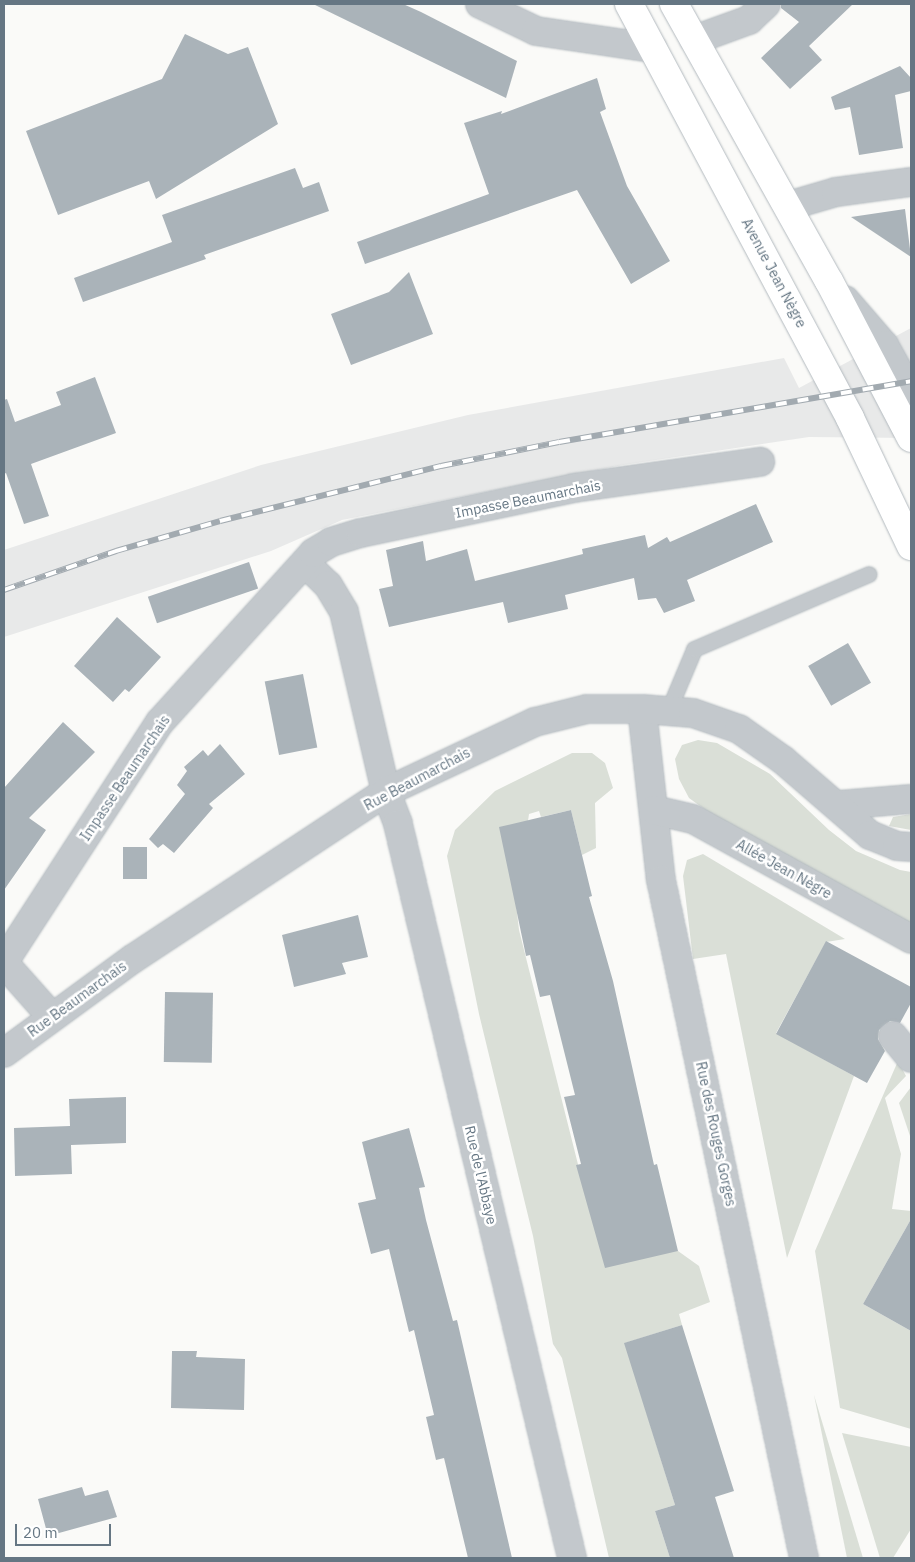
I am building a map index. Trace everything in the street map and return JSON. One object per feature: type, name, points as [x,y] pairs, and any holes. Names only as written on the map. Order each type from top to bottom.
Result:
[{"type":"main road","name":"Avenue Jean Nègre","points":[[629,4],[845,410],[911,546]]},
{"type":"main road","points":[[674,4],[830,281],[911,438]]},
{"type":"street","points":[[480,4],[536,31],[653,48]]},
{"type":"street","points":[[694,40],[749,20],[766,4]]},
{"type":"street","points":[[788,206],[836,192],[911,182]]},
{"type":"street","points":[[830,281],[884,345],[911,394]]},
{"type":"street","name":"Impasse Beaumarchais","points":[[52,1016],[4,963],[160,722],[305,563],[331,542],[361,533],[574,488],[760,462]]},
{"type":"street","points":[[305,563],[328,585],[344,612],[386,792]]},
{"type":"street","name":"Rue Beaumarchais","points":[[4,1053],[52,1016],[134,958],[386,792],[535,722],[587,709],[655,710],[694,713],[739,728],[839,805],[870,834],[897,846],[911,848]]},
{"type":"street","name":"Rue des Rouges Gorges","points":[[655,710],[654,810],[661,880],[804,1558]]},
{"type":"street","name":"Rue de l'Abbaye","points":[[386,792],[398,824],[572,1558]]},
{"type":"street","points":[[839,805],[905,797]]},
{"type":"street","name":"Allée Jean Nègre","points":[[654,810],[693,819],[911,939]]},
{"type":"street","points":[[893,1036],[911,1058]]},
{"type":"lane","points":[[655,710],[694,648],[869,574]]},
{"type":"shaded area","points":[[911,328],[911,438],[809,437],[623,465],[342,520],[271,551],[4,637],[4,550],[261,465],[468,415],[784,358],[799,388]]},
{"type":"shaded area","points":[[698,740],[717,743],[770,774],[829,830],[856,851],[900,870],[911,872],[911,925],[718,819],[689,798],[679,779],[675,759],[682,745]]},
{"type":"shaded area","points":[[572,753],[592,753],[605,763],[613,788],[595,803],[596,848],[582,855],[571,810],[541,817],[539,811],[529,814],[516,904],[519,930],[591,1216],[678,1251],[699,1266],[710,1302],[679,1314],[682,1325],[625,1343],[675,1505],[655,1511],[670,1558],[609,1558],[562,1358],[553,1344],[533,1236],[479,1014],[447,856],[455,830],[495,791]]},
{"type":"shaded area","points":[[911,814],[911,830],[889,826],[893,817]]},
{"type":"shaded area","points":[[703,854],[845,939],[826,942],[776,1033],[854,1076],[787,1258],[726,954],[693,959],[683,876],[687,860]]},
{"type":"shaded area","points":[[898,1061],[906,1076],[885,1098],[901,1154],[892,1209],[911,1211],[911,1219],[863,1304],[911,1331],[911,1429],[840,1408],[815,1251]]},
{"type":"shaded area","points":[[911,1087],[911,1139],[899,1103]]},
{"type":"shaded area","points":[[814,1395],[863,1558],[847,1558]]},
{"type":"shaded area","points":[[842,1433],[911,1447],[911,1529],[893,1558],[880,1558]]},
{"type":"building","points":[[313,4],[403,4],[421,12],[517,61],[506,98]]},
{"type":"building","points":[[781,4],[853,4],[809,46],[822,60],[790,89],[761,58],[799,22],[781,8]]},
{"type":"building","points":[[185,34],[228,54],[248,47],[278,124],[156,199],[149,181],[58,215],[26,131],[162,79]]},
{"type":"building","points":[[900,66],[911,78],[911,91],[895,95],[903,148],[859,155],[850,107],[835,110],[831,97]]},
{"type":"building","points":[[597,78],[606,109],[600,112],[627,186],[670,261],[631,284],[577,190],[365,264],[357,242],[489,194],[464,123],[502,111],[501,114]]},
{"type":"building","points":[[295,168],[303,188],[319,182],[329,211],[204,255],[206,259],[83,302],[74,278],[172,242],[162,215]]},
{"type":"building","points":[[905,209],[911,257],[851,217]]},
{"type":"building","points":[[409,272],[433,334],[351,365],[331,314],[389,292]]},
{"type":"building","points":[[95,377],[116,433],[31,464],[49,516],[24,524],[6,473],[4,474],[4,400],[7,399],[15,422],[61,405],[56,392]]},
{"type":"building","points":[[756,504],[773,542],[687,580],[695,601],[664,613],[656,598],[638,600],[634,578],[565,595],[568,609],[508,623],[503,602],[389,627],[379,589],[393,586],[386,550],[423,541],[426,561],[467,549],[475,581],[583,554],[582,549],[645,535],[648,548],[667,537],[670,542]]},
{"type":"building","points":[[249,562],[258,588],[157,623],[148,597]]},
{"type":"building","points":[[117,617],[161,657],[129,692],[125,689],[113,702],[74,666]]},
{"type":"building","points":[[848,643],[871,683],[831,706],[808,666]]},
{"type":"building","points":[[303,674],[317,748],[279,755],[265,681]]},
{"type":"building","points":[[63,722],[95,752],[29,818],[46,830],[4,890],[4,788]]},
{"type":"building","points":[[220,744],[245,774],[209,804],[213,808],[174,853],[163,844],[158,848],[149,839],[185,794],[177,785],[187,771],[184,767],[203,750],[208,756]]},
{"type":"building","points":[[571,810],[592,896],[589,897],[613,981],[654,1165],[657,1164],[678,1251],[605,1268],[576,1165],[581,1164],[564,1097],[575,1095],[550,995],[540,997],[530,955],[526,956],[499,827]]},
{"type":"building","points":[[123,847],[147,847],[147,879],[123,879]]},
{"type":"building","points":[[358,915],[368,957],[342,963],[346,974],[294,987],[282,935]]},
{"type":"building","points":[[826,941],[911,987],[911,1003],[900,1023],[890,1021],[879,1030],[878,1039],[885,1051],[867,1083],[776,1034]]},
{"type":"building","points":[[165,992],[213,993],[212,1063],[164,1062]]},
{"type":"building","points":[[126,1097],[126,1143],[71,1145],[72,1174],[15,1176],[14,1128],[70,1126],[69,1099]]},
{"type":"building","points":[[409,1128],[425,1187],[419,1188],[426,1220],[453,1321],[457,1320],[512,1558],[468,1558],[444,1458],[436,1460],[426,1417],[434,1415],[414,1330],[409,1332],[389,1249],[371,1254],[358,1203],[376,1199],[362,1142]]},
{"type":"building","points":[[911,1219],[911,1331],[863,1304]]},
{"type":"building","points":[[682,1325],[734,1491],[715,1497],[734,1558],[670,1558],[655,1511],[675,1505],[624,1343]]},
{"type":"building","points":[[172,1351],[197,1351],[196,1357],[245,1359],[244,1410],[171,1408]]},
{"type":"building","points":[[82,1487],[85,1496],[108,1490],[117,1517],[48,1536],[38,1499]]},
{"type":"railway","points":[[4,590],[116,551],[220,521],[441,466],[559,442],[911,381]]}]
